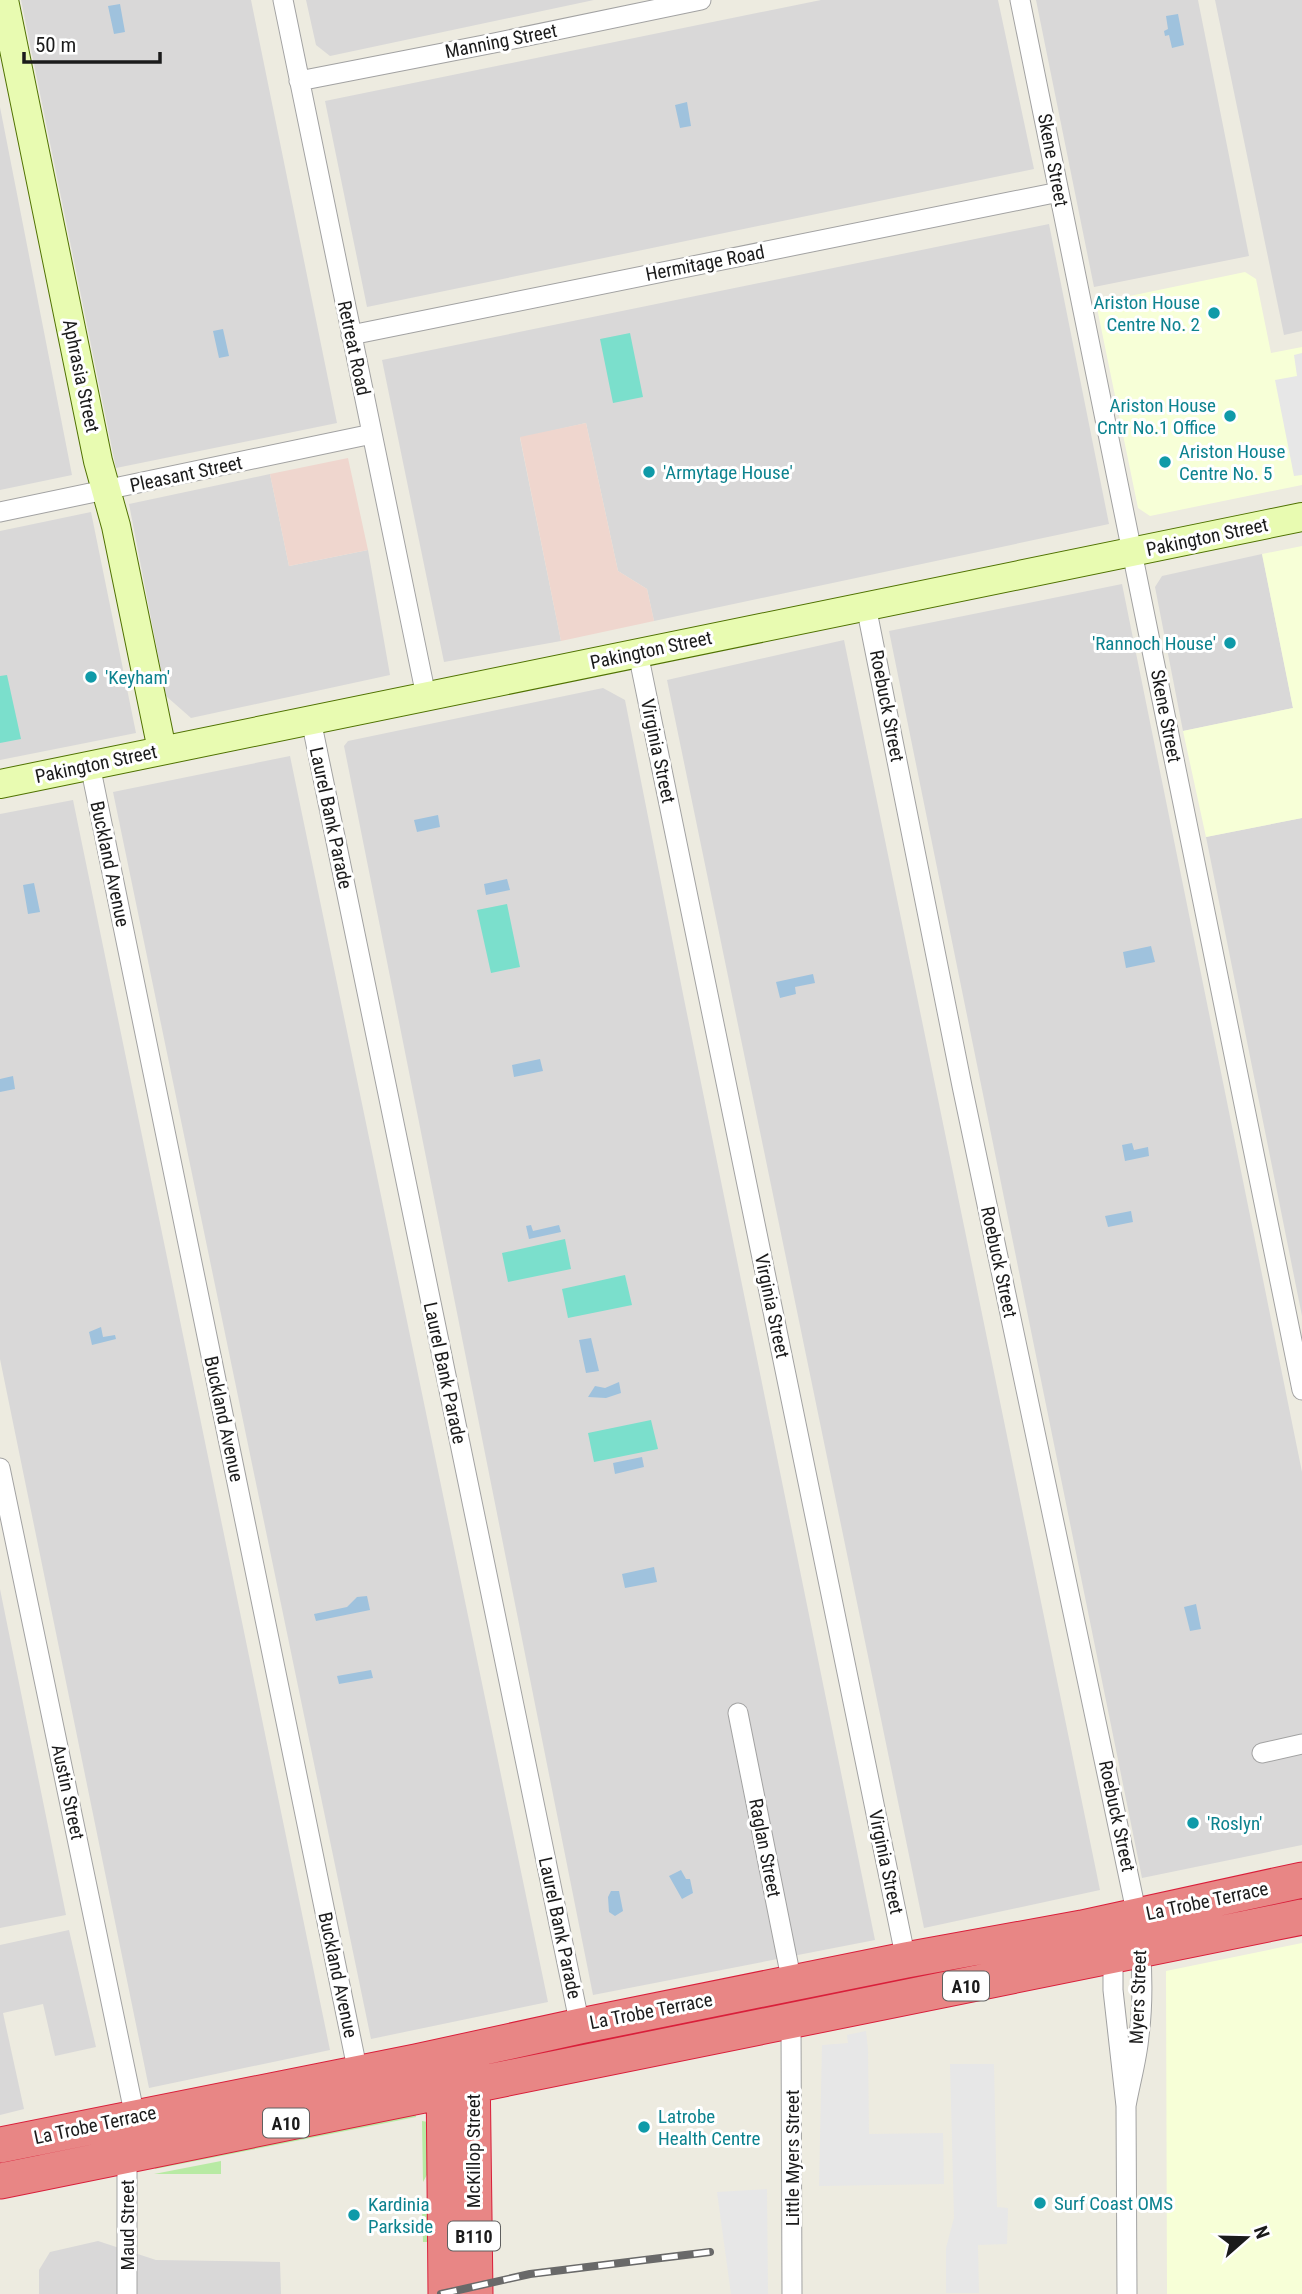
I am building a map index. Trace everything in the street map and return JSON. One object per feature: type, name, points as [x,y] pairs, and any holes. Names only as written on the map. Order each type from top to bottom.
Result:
[{"type":"highway","name":"La Trobe Terrace","points":[[0,2145],[906,1960],[1137,1916],[1302,1880]]},
{"type":"highway","name":"La Trobe Terrace","points":[[0,2181],[1302,1917]]},
{"type":"highway","name":"McKillop Street","points":[[458,2052],[475,2294]]},
{"type":"highway","name":"McKillop Street","points":[[446,2294],[459,2089]]},
{"type":"street","name":"Aphrasia Street","points":[[4,0],[98,460],[116,526],[162,750]]},
{"type":"street","name":"Retreat Road","points":[[283,0],[426,696]]},
{"type":"street","name":"Manning Street","points":[[299,80],[701,0]]},
{"type":"street","name":"Skene Street","points":[[1020,0],[1302,1391]]},
{"type":"street","name":"Hermitage Road","points":[[351,335],[1059,192]]},
{"type":"street","name":"Pleasant Street","points":[[0,512],[372,434]]},
{"type":"street","name":"Pakington Street","points":[[0,784],[1302,517]]},
{"type":"street","name":"Roebuck Street","points":[[866,606],[962,1086],[1137,1916]]},
{"type":"street","name":"Virginia Street","points":[[638,653],[906,1960]]},
{"type":"street","name":"Laurel Bank Parade","points":[[311,720],[580,2026]]},
{"type":"street","name":"Buckland Avenue","points":[[90,765],[358,2073]]},
{"type":"street","name":"Austin Street","points":[[0,1468],[135,2117]]},
{"type":"street","name":"Raglan Street","points":[[738,1713],[792,1983]]},
{"type":"street","points":[[1262,1753],[1302,1744]]},
{"type":"street","name":"Myers Street","points":[[1127,2294],[1126,2106],[1114,2009],[1113,1970],[1128,1953],[1137,1916]]},
{"type":"street","name":"Myers Street","points":[[1126,2106],[1139,2037],[1141,2004],[1128,1953]]},
{"type":"street","name":"Little Myers Street","points":[[791,2021],[792,2294]]},
{"type":"street","name":"Maud Street","points":[[127,2155],[127,2294]]},
{"type":"shaded area","points":[[21,0],[251,0],[337,423],[116,468]]},
{"type":"shaded area","points":[[306,0],[594,0],[330,56],[316,45]]},
{"type":"shaded area","points":[[821,0],[998,0],[1034,169],[367,307],[325,101]]},
{"type":"shaded area","points":[[1036,0],[1198,0],[1249,256],[1094,287]]},
{"type":"shaded area","points":[[1215,0],[1302,0],[1302,331],[1284,335]]},
{"type":"shaded area","points":[[120,4],[125,32],[114,34],[108,6]]},
{"type":"shaded area","points":[[1178,14],[1184,45],[1172,48],[1169,35],[1165,36],[1164,31],[1168,29],[1166,16]]},
{"type":"shaded area","points":[[687,102],[691,126],[680,128],[675,105]]},
{"type":"shaded area","points":[[0,107],[72,475],[0,490]]},
{"type":"shaded area","points":[[1049,224],[1109,524],[654,621],[647,589],[618,571],[586,423],[520,438],[561,641],[444,662],[382,360]]},
{"type":"shaded area","points":[[1245,272],[1256,279],[1271,353],[1302,347],[1302,485],[1150,516],[1138,508],[1096,303]]},
{"type":"shaded area","points":[[223,329],[229,356],[219,358],[213,331]]},
{"type":"shaded area","points":[[630,333],[643,397],[613,403],[600,339]]},
{"type":"shaded area","points":[[1302,353],[1302,475],[1294,476],[1275,380],[1297,376],[1294,355]]},
{"type":"shaded area","points":[[586,423],[618,571],[647,589],[654,621],[561,641],[520,437]]},
{"type":"shaded area","points":[[348,458],[368,550],[289,566],[270,474]]},
{"type":"shaded area","points":[[270,474],[289,566],[368,550],[390,675],[191,718],[166,696],[129,504]]},
{"type":"shaded area","points":[[91,512],[136,733],[0,760],[0,531]]},
{"type":"shaded area","points":[[1302,546],[1302,818],[1206,837],[1183,731],[1293,708],[1262,554]]},
{"type":"shaded area","points":[[1262,554],[1293,708],[1183,731],[1155,587],[1162,576]]},
{"type":"shaded area","points":[[1122,584],[1302,1472],[1302,1845],[1142,1878],[889,631]]},
{"type":"shaded area","points":[[844,640],[1100,1890],[924,1928],[667,680]]},
{"type":"shaded area","points":[[7,675],[21,739],[0,743],[0,676]]},
{"type":"shaded area","points":[[603,688],[625,700],[875,1940],[593,1995],[344,746],[348,741]]},
{"type":"shaded area","points":[[290,756],[548,2002],[371,2039],[113,792]]},
{"type":"shaded area","points":[[73,800],[330,2050],[149,2088],[0,1359],[0,814]]},
{"type":"shaded area","points":[[438,815],[440,827],[417,832],[414,820]]},
{"type":"shaded area","points":[[1302,818],[1302,1316],[1206,837]]},
{"type":"shaded area","points":[[507,879],[510,890],[486,895],[484,884]]},
{"type":"shaded area","points":[[34,883],[40,912],[28,914],[23,885]]},
{"type":"shaded area","points":[[507,904],[520,967],[491,973],[477,910]]},
{"type":"shaded area","points":[[1151,946],[1155,962],[1126,968],[1123,952]]},
{"type":"shaded area","points":[[813,974],[815,983],[795,987],[796,994],[780,998],[776,982]]},
{"type":"shaded area","points":[[540,1059],[543,1071],[514,1077],[512,1065]]},
{"type":"shaded area","points":[[13,1076],[15,1089],[0,1092],[0,1079]]},
{"type":"shaded area","points":[[1132,1143],[1134,1150],[1148,1147],[1149,1156],[1125,1161],[1122,1145]]},
{"type":"shaded area","points":[[1131,1211],[1133,1222],[1108,1227],[1105,1216]]},
{"type":"shaded area","points":[[531,1225],[533,1231],[559,1225],[561,1232],[529,1239],[526,1226]]},
{"type":"shaded area","points":[[565,1239],[571,1269],[508,1282],[502,1253]]},
{"type":"shaded area","points":[[625,1275],[632,1305],[568,1318],[562,1289]]},
{"type":"shaded area","points":[[101,1327],[103,1337],[115,1335],[116,1339],[92,1345],[89,1332]]},
{"type":"shaded area","points":[[591,1338],[599,1371],[586,1373],[579,1340]]},
{"type":"shaded area","points":[[619,1382],[621,1393],[606,1398],[588,1397],[595,1386],[605,1388]]},
{"type":"shaded area","points":[[651,1420],[658,1449],[594,1462],[588,1433]]},
{"type":"shaded area","points":[[642,1457],[644,1467],[615,1474],[613,1463]]},
{"type":"shaded area","points":[[654,1567],[657,1582],[625,1588],[622,1574]]},
{"type":"shaded area","points":[[0,1589],[66,1915],[0,1928]]},
{"type":"shaded area","points":[[367,1596],[370,1610],[316,1621],[314,1614],[347,1607],[357,1597]]},
{"type":"shaded area","points":[[1196,1604],[1201,1629],[1190,1631],[1184,1607]]},
{"type":"shaded area","points":[[371,1670],[373,1678],[339,1684],[337,1676]]},
{"type":"shaded area","points":[[681,1870],[686,1879],[690,1879],[693,1893],[682,1899],[669,1876]]},
{"type":"shaded area","points":[[611,1891],[619,1891],[623,1911],[615,1916],[609,1912],[608,1897]]},
{"type":"shaded area","points":[[69,1930],[96,2047],[55,2056],[43,2004],[3,2013],[24,2109],[0,2115],[0,1945]]},
{"type":"shaded area","points":[[1302,1943],[1302,2294],[1167,2294],[1166,1971]]},
{"type":"shaded area","points":[[866,2031],[869,2134],[943,2133],[944,2184],[819,2186],[822,2045],[848,2043],[847,2035]]},
{"type":"shaded area","points":[[950,2064],[994,2064],[997,2207],[1008,2208],[1007,2244],[978,2245],[979,2293],[946,2293],[946,2248],[954,2218]]},
{"type":"shaded area","points":[[767,2189],[768,2294],[731,2294],[717,2192]]},
{"type":"shaded area","points":[[98,2241],[156,2260],[280,2262],[281,2294],[39,2294],[39,2270],[50,2252]]},
{"type":"green space","points":[[415,2110],[416,2117],[155,2169],[155,2164]]},
{"type":"green space","points":[[422,2121],[428,2122],[428,2173],[423,2182]]},
{"type":"green space","points":[[221,2161],[221,2174],[154,2174]]},
{"type":"green space","points":[[422,2207],[428,2209],[429,2242],[423,2242]]},
{"type":"railway","points":[[441,2294],[530,2274],[710,2252]]},
{"type":"place","name":"Ariston House Centre No. 2","points":[[1214,313]]},
{"type":"place","name":"Ariston House Cntr No.1 Office","points":[[1230,416]]},
{"type":"place","name":"Ariston House Centre No. 5","points":[[1165,462]]},
{"type":"place","name":"'Armytage House'","points":[[649,472]]},
{"type":"place","name":"'Rannoch House'","points":[[1230,643]]},
{"type":"place","name":"'Keyham'","points":[[91,677]]},
{"type":"place","name":"'Roslyn'","points":[[1193,1823]]},
{"type":"place","name":"Latrobe Health Centre","points":[[644,2127]]},
{"type":"place","name":"Surf Coast OMS","points":[[1040,2203]]},
{"type":"place","name":"Kardinia Parkside","points":[[354,2215]]}]
